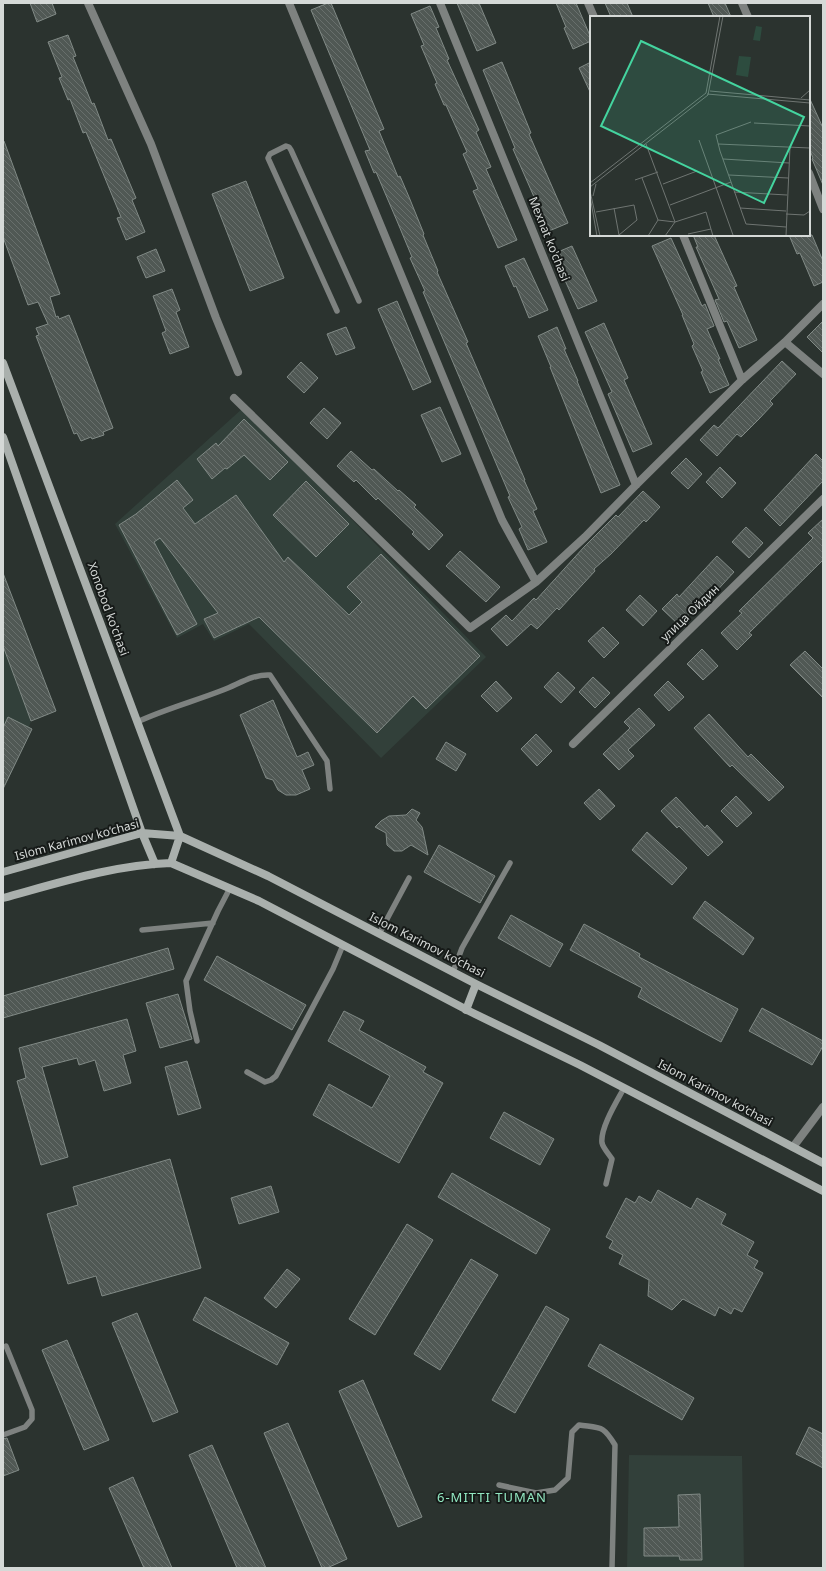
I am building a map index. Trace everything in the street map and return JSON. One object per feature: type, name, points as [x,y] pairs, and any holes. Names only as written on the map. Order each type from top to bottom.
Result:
[{"type":"main road","name":"Xonobod ko'chasi","points":[[3,363],[62,517],[180,836]]},
{"type":"main road","points":[[3,437],[142,833],[155,864]]},
{"type":"main road","name":"Islom Karimov ko‘chasi","points":[[3,872],[142,833],[180,836],[268,876],[476,984],[598,1045],[823,1163]]},
{"type":"main road","points":[[171,863],[180,836]]},
{"type":"main road","points":[[3,898],[88,874],[171,863],[259,901],[466,1010],[624,1088],[823,1191]]},
{"type":"main road","points":[[466,1010],[476,984]]},
{"type":"street","points":[[88,3],[151,144],[216,318],[238,372]]},
{"type":"street","points":[[289,3],[502,520],[536,582]]},
{"type":"street","name":"Mexnat ko'chasi","points":[[440,3],[636,485]]},
{"type":"street","points":[[588,3],[594,16]]},
{"type":"street","points":[[742,3],[748,16]]},
{"type":"street","points":[[810,176],[823,209]]},
{"type":"street","points":[[683,236],[742,380]]},
{"type":"street","points":[[234,398],[470,628],[536,582],[585,537],[742,380],[785,342],[823,304]]},
{"type":"street","points":[[785,342],[823,374]]},
{"type":"street","name":"улица Ойдин","points":[[573,744],[823,499]]},
{"type":"street","points":[[793,1147],[823,1107]]},
{"type":"lane","points":[[337,311],[268,158],[270,154],[286,146],[291,150],[360,300]]},
{"type":"lane","points":[[137,722],[259,674],[270,675],[327,761],[330,790]]},
{"type":"lane","points":[[453,972],[462,948],[510,863]]},
{"type":"lane","points":[[379,934],[409,878]]},
{"type":"lane","points":[[197,1041],[190,1011],[186,981],[212,922],[230,888]]},
{"type":"lane","points":[[142,930],[212,922]]},
{"type":"lane","points":[[247,1072],[265,1082],[276,1076],[333,969],[343,945]]},
{"type":"lane","points":[[606,1184],[612,1159],[602,1144],[603,1135],[612,1109],[624,1088]]},
{"type":"lane","points":[[3,1435],[25,1426],[32,1419],[32,1410],[6,1346]]},
{"type":"lane","points":[[499,1485],[536,1493],[555,1490],[568,1478],[572,1432],[579,1425],[601,1428],[607,1432],[615,1445],[612,1568]]},
{"type":"shaded area","points":[[243,408],[486,657],[381,758],[249,624],[214,641],[203,624],[177,638],[115,524]]},
{"type":"shaded area","points":[[3,646],[31,721],[29,727],[32,729],[10,775],[3,772]]},
{"type":"shaded area","points":[[629,1455],[742,1456],[744,1568],[627,1568]]},
{"type":"building","points":[[30,3],[52,3],[56,14],[37,22]]},
{"type":"building","points":[[331,3],[384,129],[379,131],[398,177],[400,176],[409,197],[438,271],[437,272],[468,342],[466,343],[537,509],[533,511],[547,542],[528,550],[519,529],[522,527],[508,497],[510,496],[423,292],[425,291],[410,258],[412,257],[397,221],[376,172],[374,173],[365,151],[370,150],[311,10]]},
{"type":"building","points":[[457,3],[479,3],[496,43],[477,51]]},
{"type":"building","points":[[556,3],[576,3],[590,36],[590,41],[573,49],[564,28],[566,27]]},
{"type":"building","points":[[605,3],[627,3],[633,16],[611,16]]},
{"type":"building","points":[[708,3],[725,3],[731,16],[714,16]]},
{"type":"building","points":[[430,6],[439,27],[436,28],[449,59],[447,60],[479,130],[476,132],[491,167],[486,169],[517,240],[498,248],[473,191],[478,189],[463,154],[467,152],[435,84],[437,83],[421,46],[424,45],[411,14]]},
{"type":"building","points":[[68,35],[76,56],[73,57],[92,104],[94,103],[108,140],[111,139],[136,198],[132,200],[145,232],[126,240],[117,218],[121,217],[86,132],[83,133],[70,99],[68,100],[59,78],[62,77],[48,42]]},
{"type":"building","points":[[502,62],[531,133],[529,134],[568,223],[549,231],[513,149],[515,148],[483,70]]},
{"type":"building","points":[[590,62],[590,92],[579,68]]},
{"type":"building","points":[[810,99],[823,128],[823,185],[812,159],[813,158],[810,150]]},
{"type":"building","points":[[3,141],[60,294],[50,297],[56,317],[58,316],[59,319],[69,315],[113,428],[103,432],[104,435],[92,439],[91,437],[81,441],[77,433],[74,434],[36,336],[39,335],[36,328],[48,324],[38,302],[28,305],[3,237]]},
{"type":"building","points":[[246,181],[284,278],[250,291],[212,194]]},
{"type":"building","points":[[812,235],[823,261],[823,282],[814,286],[800,253],[797,254],[789,236]]},
{"type":"building","points":[[693,236],[714,236],[737,286],[734,287],[757,340],[739,348],[727,321],[724,322],[715,300],[719,299],[696,247],[698,247]]},
{"type":"building","points":[[671,238],[702,306],[705,304],[714,326],[707,329],[729,385],[710,393],[701,372],[703,371],[692,346],[694,344],[683,315],[652,246]]},
{"type":"building","points":[[572,246],[597,301],[578,309],[553,254]]},
{"type":"building","points":[[156,249],[165,271],[146,278],[137,257]]},
{"type":"building","points":[[524,258],[548,310],[529,318],[516,286],[514,287],[505,266]]},
{"type":"building","points":[[172,289],[180,310],[176,312],[189,347],[170,354],[162,333],[166,331],[153,296]]},
{"type":"building","points":[[397,301],[431,382],[413,390],[378,309]]},
{"type":"building","points":[[823,321],[823,353],[807,337]]},
{"type":"building","points":[[604,323],[628,378],[624,380],[652,444],[633,452],[608,394],[612,392],[585,332]]},
{"type":"building","points":[[346,327],[355,348],[336,355],[327,334]]},
{"type":"building","points":[[557,327],[566,349],[564,349],[620,485],[601,493],[538,336]]},
{"type":"building","points":[[782,361],[796,374],[770,401],[773,404],[759,419],[741,437],[737,434],[717,456],[700,440],[714,425],[718,428]]},
{"type":"building","points":[[301,362],[318,378],[304,393],[287,377]]},
{"type":"building","points":[[440,407],[461,454],[442,462],[421,415]]},
{"type":"building","points":[[324,408],[341,423],[327,439],[310,423]]},
{"type":"building","points":[[244,419],[288,462],[270,480],[244,455],[212,479],[197,459],[216,443],[218,446]]},
{"type":"building","points":[[351,451],[416,505],[414,507],[443,535],[429,550],[412,534],[414,532],[378,498],[376,500],[356,480],[354,482],[337,466]]},
{"type":"building","points":[[816,454],[823,461],[823,481],[780,526],[764,510]]},
{"type":"building","points":[[686,458],[702,474],[688,489],[671,473]]},
{"type":"building","points":[[720,467],[736,483],[722,498],[706,482]]},
{"type":"building","points":[[177,480],[193,500],[183,508],[195,524],[236,495],[284,562],[288,557],[349,615],[362,602],[347,587],[381,554],[480,656],[426,709],[413,696],[377,733],[259,617],[214,638],[204,619],[218,613],[160,538],[154,542],[197,624],[177,635],[119,525],[136,514]]},
{"type":"building","points":[[306,481],[349,524],[316,557],[273,515]]},
{"type":"building","points":[[643,491],[660,507],[646,522],[644,520],[594,569],[595,571],[559,610],[557,608],[537,629],[531,624],[507,646],[491,629],[506,615],[512,621],[534,598],[536,600],[584,547],[616,515],[618,517]]},
{"type":"building","points":[[823,519],[823,560],[749,633],[752,635],[737,650],[721,633],[742,613],[739,611],[813,538],[808,533]]},
{"type":"building","points":[[746,527],[763,543],[749,558],[732,542]]},
{"type":"building","points":[[460,551],[500,587],[486,602],[446,566]]},
{"type":"building","points":[[717,556],[734,572],[700,609],[697,606],[679,625],[662,609],[677,594],[679,597]]},
{"type":"building","points":[[3,573],[56,711],[31,721],[3,646]]},
{"type":"building","points":[[640,595],[657,611],[643,626],[626,610]]},
{"type":"building","points":[[603,627],[619,643],[604,658],[588,641]]},
{"type":"building","points":[[702,649],[718,666],[703,680],[687,664]]},
{"type":"building","points":[[805,651],[823,669],[823,698],[790,665]]},
{"type":"building","points":[[558,672],[575,688],[561,703],[544,687]]},
{"type":"building","points":[[593,677],[610,693],[595,708],[579,692]]},
{"type":"building","points":[[496,681],[512,698],[497,712],[481,696]]},
{"type":"building","points":[[668,681],[684,697],[669,711],[654,695]]},
{"type":"building","points":[[273,700],[297,757],[308,752],[314,765],[302,770],[310,789],[296,795],[286,795],[278,790],[273,780],[266,778],[240,715]]},
{"type":"building","points":[[639,708],[655,725],[628,750],[634,756],[619,770],[603,754],[630,728],[624,722]]},
{"type":"building","points":[[709,714],[748,757],[751,754],[784,787],[769,801],[732,765],[730,767],[694,728]]},
{"type":"building","points":[[8,717],[32,729],[3,789],[3,728]]},
{"type":"building","points":[[536,734],[552,751],[537,766],[521,749]]},
{"type":"building","points":[[446,742],[466,754],[456,771],[436,759]]},
{"type":"building","points":[[599,789],[615,806],[600,820],[584,803]]},
{"type":"building","points":[[736,796],[752,813],[737,827],[721,811]]},
{"type":"building","points":[[676,797],[705,828],[707,825],[723,842],[708,856],[679,826],[677,828],[661,811]]},
{"type":"building","points":[[412,809],[420,813],[416,820],[422,827],[428,855],[411,845],[402,851],[394,851],[387,845],[386,833],[375,827],[389,816],[406,815]]},
{"type":"building","points":[[647,832],[687,868],[672,885],[632,850]]},
{"type":"building","points":[[439,845],[495,876],[480,903],[424,872]]},
{"type":"building","points":[[705,901],[754,938],[743,955],[693,918]]},
{"type":"building","points":[[511,915],[563,944],[550,967],[498,938]]},
{"type":"building","points":[[584,924],[640,954],[639,957],[738,1009],[721,1042],[638,997],[642,988],[570,950]]},
{"type":"building","points":[[168,948],[174,969],[3,1018],[3,996]]},
{"type":"building","points":[[217,956],[306,1005],[292,1030],[204,980]]},
{"type":"building","points":[[178,994],[192,1039],[160,1048],[146,1003]]},
{"type":"building","points":[[762,1008],[823,1041],[823,1046],[812,1065],[749,1031]]},
{"type":"building","points":[[344,1011],[364,1021],[359,1030],[426,1067],[423,1072],[443,1083],[399,1163],[313,1115],[329,1084],[372,1108],[390,1076],[328,1041]]},
{"type":"building","points":[[127,1019],[136,1051],[123,1055],[131,1083],[104,1091],[95,1060],[79,1065],[77,1058],[42,1067],[68,1157],[41,1165],[17,1081],[26,1078],[19,1048]]},
{"type":"building","points":[[187,1061],[201,1108],[178,1115],[165,1067]]},
{"type":"building","points":[[504,1112],[554,1139],[540,1165],[490,1138]]},
{"type":"building","points":[[170,1159],[201,1268],[102,1296],[96,1276],[68,1284],[47,1214],[78,1205],[73,1187]]},
{"type":"building","points":[[452,1173],[550,1229],[536,1254],[438,1197]]},
{"type":"building","points":[[271,1186],[279,1212],[239,1224],[231,1198]]},
{"type":"building","points":[[658,1190],[691,1209],[697,1198],[726,1214],[721,1224],[754,1242],[747,1255],[758,1261],[754,1268],[763,1273],[742,1312],[734,1308],[731,1314],[719,1307],[715,1316],[683,1299],[672,1310],[648,1296],[649,1280],[619,1264],[623,1255],[609,1248],[613,1241],[606,1237],[626,1198],[635,1203],[639,1196],[651,1203]]},
{"type":"building","points":[[407,1224],[433,1240],[375,1335],[349,1319]]},
{"type":"building","points":[[471,1259],[498,1275],[440,1370],[414,1354]]},
{"type":"building","points":[[287,1269],[300,1279],[276,1308],[264,1298]]},
{"type":"building","points":[[205,1297],[289,1343],[277,1365],[193,1320]]},
{"type":"building","points":[[546,1306],[569,1319],[515,1413],[492,1400]]},
{"type":"building","points":[[137,1313],[178,1412],[153,1422],[112,1323]]},
{"type":"building","points":[[67,1340],[109,1440],[84,1450],[42,1350]]},
{"type":"building","points":[[600,1344],[694,1398],[682,1420],[588,1366]]},
{"type":"building","points":[[363,1380],[422,1517],[398,1527],[339,1391]]},
{"type":"building","points":[[288,1423],[347,1559],[327,1568],[322,1568],[264,1433]]},
{"type":"building","points":[[809,1427],[823,1434],[823,1468],[796,1454]]},
{"type":"building","points":[[7,1438],[19,1470],[3,1476],[3,1439]]},
{"type":"building","points":[[212,1445],[266,1568],[237,1568],[189,1455]]},
{"type":"building","points":[[133,1477],[172,1568],[144,1568],[109,1488]]},
{"type":"building","points":[[700,1494],[702,1560],[680,1560],[679,1556],[644,1556],[644,1528],[679,1527],[678,1495]]},
{"type":"district","name":"6-MITTI TUMAN","points":[[492,1497]]}]
